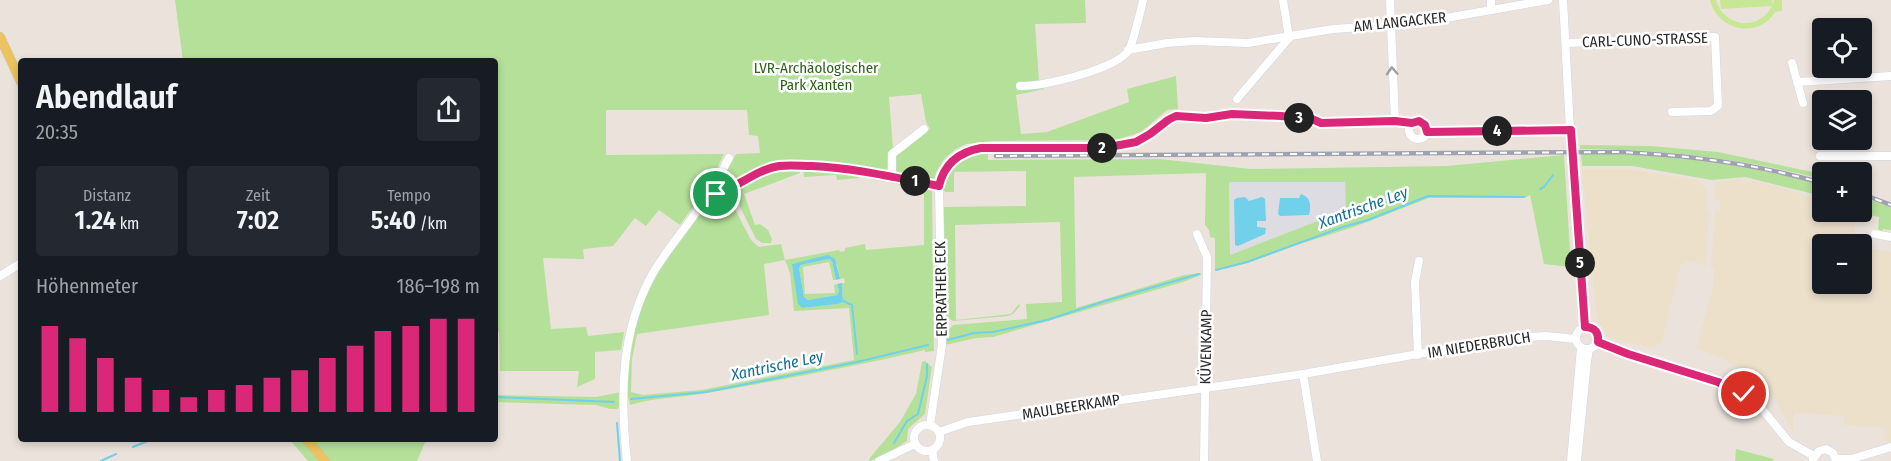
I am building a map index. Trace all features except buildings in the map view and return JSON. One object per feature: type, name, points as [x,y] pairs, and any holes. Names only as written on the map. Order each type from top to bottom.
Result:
[{"type":"main road","points":[[0,38],[18,76]]},
{"type":"main road","points":[[309,442],[325,461]]},
{"type":"street","points":[[1020,86],[1038,86],[1107,66],[1128,50],[1143,0]]},
{"type":"street","points":[[1237,99],[1289,38],[1282,0]]},
{"type":"street","points":[[1390,0],[1395,121]]},
{"type":"street","points":[[1491,0],[1491,10]]},
{"type":"street","name":"AM LANGACKER","points":[[1128,50],[1194,41],[1248,43],[1333,29],[1390,25],[1548,0]]},
{"type":"street","points":[[1563,0],[1585,327]]},
{"type":"street","name":"CARL-CUNO-STRASSE","points":[[1566,43],[1715,37],[1718,106],[1711,111],[1672,112]]},
{"type":"street","points":[[1792,63],[1803,103]]},
{"type":"street","points":[[1797,82],[1891,76]]},
{"type":"street","points":[[711,190],[716,194],[727,190],[754,173],[780,166],[866,171],[939,186],[945,170],[965,152],[981,148],[1121,146],[1144,139],[1176,116],[1206,118],[1232,114],[1281,116],[1312,119],[1321,123],[1395,121],[1412,123],[1415,121],[1422,122],[1427,132]]},
{"type":"street","points":[[1412,123],[1408,132],[1414,139],[1424,138],[1427,132]]},
{"type":"street","points":[[892,177],[892,154],[924,129]]},
{"type":"street","points":[[1427,132],[1571,130]]},
{"type":"street","points":[[1820,156],[1891,156]]},
{"type":"street","points":[[627,461],[622,417],[627,349],[635,314],[653,274],[711,190],[729,158]]},
{"type":"street","name":"ERPRATHER ECK","points":[[930,425],[942,345],[939,186]]},
{"type":"street","name":"KÜVENKAMP","points":[[1197,234],[1207,257],[1204,461]]},
{"type":"street","points":[[1875,234],[1891,237]]},
{"type":"street","name":"IM NIEDERBRUCH","points":[[1418,354],[1415,282],[1419,261]]},
{"type":"street","points":[[0,276],[18,265]]},
{"type":"street","points":[[1571,461],[1581,348],[1576,339],[1577,333],[1585,327]]},
{"type":"street","points":[[1585,327],[1595,331],[1598,335],[1598,342]]},
{"type":"street","name":"IM NIEDERBRUCH","points":[[1205,387],[1303,374],[1520,337],[1546,336],[1576,339]]},
{"type":"street","points":[[1581,348],[1589,349],[1598,342]]},
{"type":"street","points":[[1598,342],[1732,387],[1762,409],[1789,442],[1814,459],[1819,451],[1826,449],[1833,453],[1836,460],[1851,459],[1891,447]]},
{"type":"street","points":[[1577,461],[1589,349]]},
{"type":"street","points":[[1303,374],[1317,461]]},
{"type":"street","name":"MAULBEERKAMP","points":[[939,432],[968,422],[1205,387]]},
{"type":"street","points":[[925,425],[930,425],[939,432],[939,442],[932,450],[923,450],[915,444],[916,430],[925,425]]},
{"type":"street","points":[[879,461],[915,444]]},
{"type":"street","points":[[932,450],[934,461]]},
{"type":"shaded area","points":[[1629,169],[1697,180],[1707,190],[1706,210],[1709,210],[1706,266],[1689,261],[1681,265],[1662,342],[1653,348],[1609,338],[1597,321],[1582,170]]},
{"type":"shaded area","points":[[1736,179],[1775,186],[1812,197],[1812,222],[1856,222],[1855,234],[1812,234],[1812,294],[1872,294],[1872,248],[1891,252],[1891,442],[1884,441],[1885,428],[1843,425],[1844,416],[1794,413],[1793,433],[1776,400],[1752,377],[1724,359],[1696,348],[1713,287],[1714,268],[1711,267],[1715,211],[1720,210],[1720,200],[1714,199],[1715,183]]},
{"type":"shaded area","points":[[1345,181],[1346,210],[1230,255],[1229,182]]},
{"type":"green space","name":"LVR-Archäologischer Park Xanten","points":[[175,0],[1085,0],[1086,23],[1035,24],[1039,81],[1044,89],[1016,95],[1021,134],[1047,132],[1129,102],[1127,89],[1176,76],[1178,109],[1167,110],[1141,132],[1117,140],[993,141],[966,144],[944,159],[933,183],[894,174],[893,155],[930,129],[926,122],[921,94],[889,97],[893,148],[892,153],[888,153],[887,173],[786,163],[719,190],[717,188],[736,154],[760,153],[758,136],[749,135],[747,110],[606,110],[606,155],[724,154],[710,183],[680,225],[659,210],[646,226],[635,218],[613,246],[583,249],[584,259],[543,258],[551,329],[586,327],[588,336],[624,332],[621,350],[595,352],[595,379],[577,387],[579,371],[500,371],[498,58],[183,58]]},
{"type":"green space","points":[[1710,0],[1716,0],[1720,9],[1726,16],[1742,23],[1759,20],[1772,6],[1721,9],[1720,0],[1772,0],[1773,5],[1774,0],[1782,0],[1782,11],[1775,12],[1768,21],[1759,26],[1739,28],[1721,18],[1714,10]]},
{"type":"green space","points":[[1580,145],[1651,146],[1718,152],[1812,172],[1812,177],[1702,156],[1580,149]]},
{"type":"green space","points":[[988,151],[988,160],[1160,159],[1251,169],[1447,166],[1564,155],[1571,267],[1544,264],[1530,195],[1524,198],[1429,198],[1354,227],[1248,263],[1215,271],[1215,238],[1210,237],[1205,225],[1206,173],[1074,177],[1076,308],[1184,275],[1201,273],[1201,275],[993,337],[976,338],[945,345],[945,334],[953,325],[1027,319],[1026,304],[1062,302],[1060,222],[955,225],[956,320],[1011,314],[1019,304],[1020,306],[1013,314],[1008,316],[953,321],[944,315],[943,207],[1026,206],[1026,171],[954,172],[954,192],[945,192],[942,187],[945,178],[958,160],[971,154]],"holes":[[[1229,182],[1345,182],[1346,210],[1230,255]]]},
{"type":"green space","points":[[1581,154],[1642,155],[1703,161],[1733,165],[1812,182],[1812,194],[1745,177],[1712,180],[1632,166],[1582,166]]},
{"type":"green space","points":[[787,169],[800,170],[800,173],[744,194],[755,225],[760,224],[768,230],[772,239],[771,243],[762,243],[756,239],[732,191],[758,176]]},
{"type":"green space","points":[[803,169],[860,172],[859,178],[837,180],[836,175],[804,177]]},
{"type":"green space","points":[[871,175],[932,187],[934,351],[925,352],[925,350],[789,378],[630,405],[627,392],[628,356],[642,301],[653,277],[709,197],[720,197],[727,194],[751,240],[759,247],[781,244],[785,260],[839,250],[840,252],[845,251],[845,248],[865,244],[866,250],[924,245],[924,189],[869,179]],"holes":[[[832,257],[837,265],[840,279],[844,278],[843,302],[802,308],[792,264]],[[785,260],[790,273],[794,311],[849,308],[854,360],[701,390],[643,395],[631,392],[632,359],[637,334],[769,315],[764,264]]]},
{"type":"green space","points":[[1872,200],[1891,207],[1891,230],[1883,229],[1882,234],[1878,229],[1879,217],[1872,215]]},
{"type":"green space","points":[[829,259],[832,261],[836,280],[833,280],[829,262],[803,267],[805,294],[835,293],[834,285],[837,284],[839,291],[837,295],[808,300],[804,297],[799,268],[801,265]]},
{"type":"green space","points":[[925,361],[932,367],[925,414],[908,429],[907,441],[870,461],[869,459],[900,422],[916,394],[922,362]]},
{"type":"green space","points":[[621,392],[621,404],[617,409],[610,409],[596,405],[498,402],[498,395],[596,397]]},
{"type":"green space","points":[[292,442],[304,442],[319,461],[308,461]]},
{"type":"green space","points":[[313,442],[425,442],[417,461],[329,461]]},
{"type":"green space","points":[[1736,449],[1774,459],[1773,461],[1735,461]]},
{"type":"water","points":[[1301,194],[1310,202],[1309,215],[1280,216],[1278,214],[1280,198],[1299,198]]},
{"type":"water","points":[[1245,197],[1249,201],[1262,197],[1265,199],[1266,221],[1257,221],[1257,227],[1266,228],[1265,234],[1238,246],[1235,245],[1234,200]]},
{"type":"water","points":[[828,255],[835,259],[840,279],[836,280],[832,261],[829,259],[801,265],[799,268],[804,297],[808,300],[837,295],[839,291],[837,284],[842,283],[843,302],[802,308],[798,304],[792,264]]},
{"type":"waterway","name":"Xantrische Ley","points":[[1540,189],[1553,175]]},
{"type":"waterway","name":"Xantrische Ley","points":[[1216,270],[1247,262],[1368,220],[1428,196],[1524,197]]},
{"type":"waterway","name":"Xantrische Ley","points":[[948,340],[1047,320],[1199,274]]},
{"type":"waterway","points":[[841,300],[852,305],[857,354]]},
{"type":"waterway","name":"Xantrische Ley","points":[[631,399],[706,392],[857,362],[928,345]]},
{"type":"waterway","points":[[894,443],[907,421],[918,414],[927,376],[927,364]]},
{"type":"waterway","name":"Xantrische Ley","points":[[498,397],[614,402]]},
{"type":"waterway","points":[[617,423],[620,461]]},
{"type":"waterway","name":"Xantrische Ley","points":[[133,447],[145,442]]},
{"type":"waterway","name":"Xantrische Ley","points":[[101,461],[116,454]]},
{"type":"railway","points":[[996,156],[1620,152],[1671,155],[1722,162],[1812,181]]},
{"type":"railway","points":[[1872,198],[1891,205]]},
{"type":"route","points":[[716,194],[727,190],[754,173],[780,166],[866,171],[939,186],[941,177],[950,163],[965,152],[981,148],[1121,146],[1144,139],[1176,116],[1206,118],[1232,114],[1281,116],[1312,119],[1321,123],[1395,121],[1412,123],[1419,121],[1425,125],[1427,132],[1571,130],[1585,327],[1595,331],[1598,335],[1598,342],[1628,354],[1718,382],[1744,394]]}]
